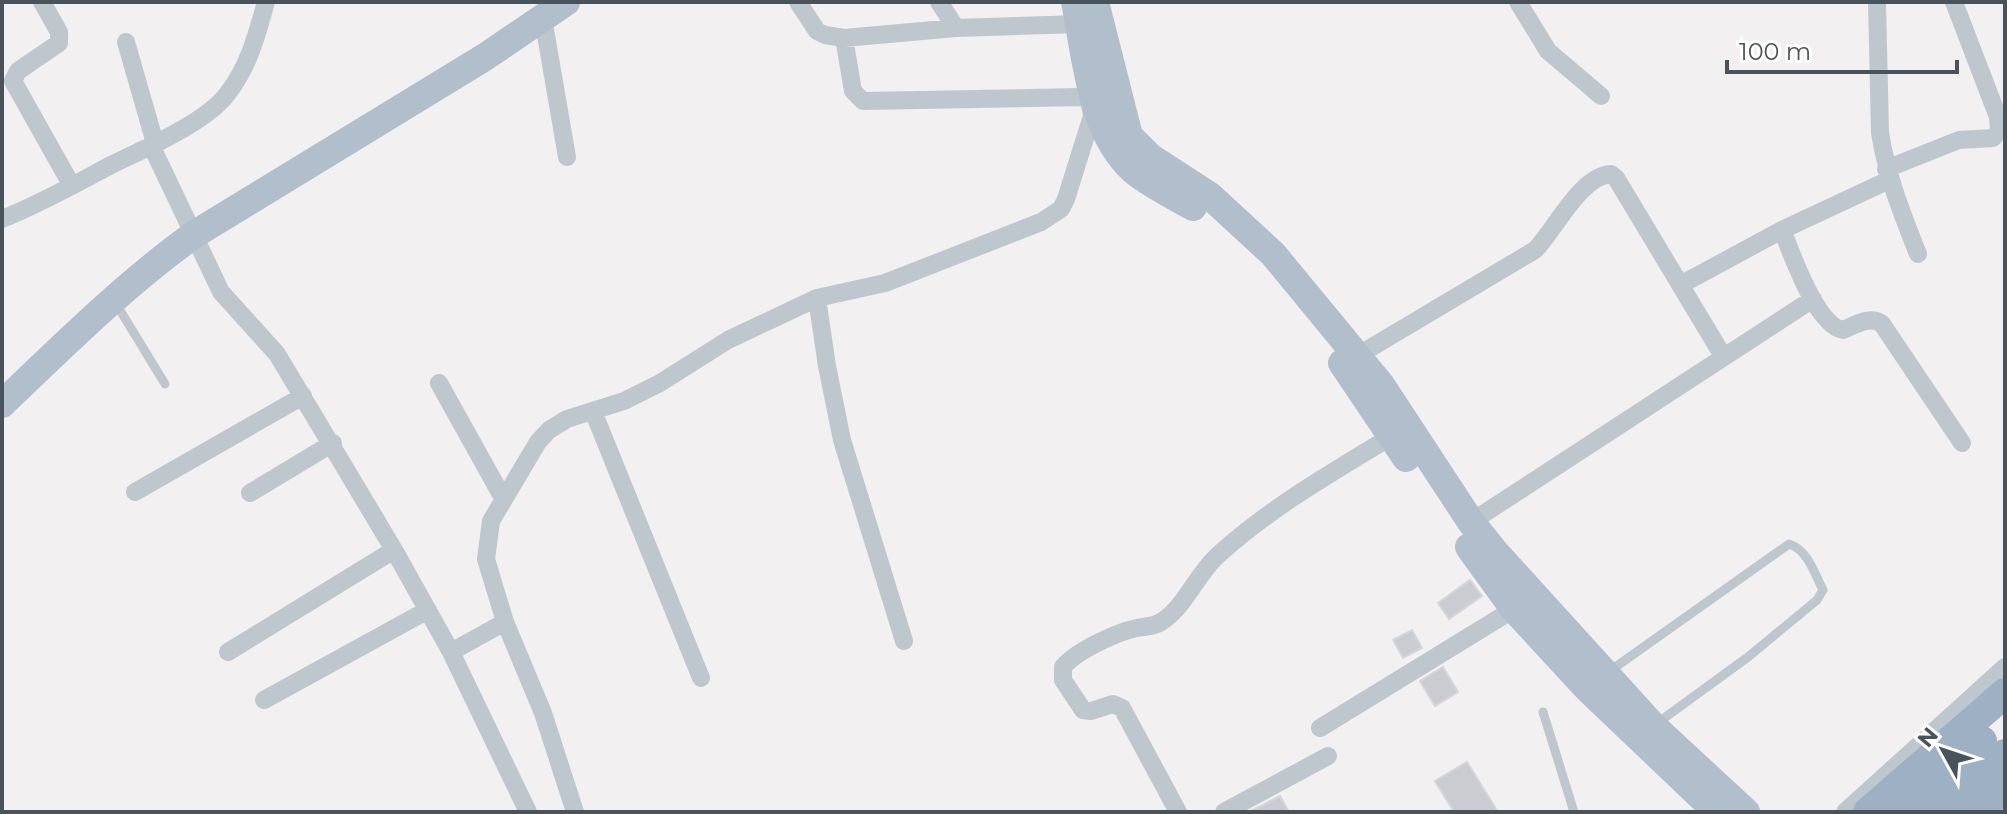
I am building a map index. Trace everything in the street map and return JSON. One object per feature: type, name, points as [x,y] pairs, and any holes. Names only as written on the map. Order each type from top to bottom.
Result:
[{"type":"highway","points":[[1868,812],[2005,693]]},
{"type":"highway","points":[[1903,812],[2005,721]]},
{"type":"highway","points":[[1940,812],[2005,754]]},
{"type":"highway","points":[[1977,812],[2005,787]]},
{"type":"main road","points":[[1083,9],[1129,136],[1150,157],[1210,196],[1273,254],[1381,385],[1471,522],[1604,675],[1653,726],[1746,812]]},
{"type":"main road","points":[[1083,9],[1098,106],[1109,138],[1121,158],[1136,173],[1222,225],[1241,241],[1343,364],[1514,609],[1587,688],[1717,812]]},
{"type":"main road","points":[[2,404],[141,274],[195,234],[485,57],[554,10]]},
{"type":"street","points":[[42,2],[59,32],[59,43],[18,71],[13,81],[72,186]]},
{"type":"street","points":[[2,219],[153,144],[212,109],[227,96],[241,74],[256,41],[266,2]]},
{"type":"street","points":[[798,2],[817,31],[844,38],[956,28],[1083,9]]},
{"type":"street","points":[[939,2],[956,28]]},
{"type":"street","points":[[1518,2],[1548,51],[1601,96]]},
{"type":"street","points":[[1877,2],[1880,133],[1888,174],[1918,254]]},
{"type":"street","points":[[1682,284],[1888,174],[1959,140],[1993,138],[1999,131],[1998,117],[1954,2]]},
{"type":"street","points":[[554,10],[567,157]]},
{"type":"street","points":[[570,811],[543,713],[505,622],[486,559],[491,521],[538,442],[549,430],[567,419],[624,401],[660,383],[728,340],[817,298],[885,283],[1052,216],[1061,209],[1066,199],[1092,116],[1089,99],[863,101],[853,91],[844,38]]},
{"type":"street","points":[[126,42],[153,144],[221,292],[277,354],[333,443],[451,652],[528,812]]},
{"type":"street","points":[[1357,356],[1535,250],[1546,240],[1558,218],[1573,201],[1605,174],[1616,178],[1723,356]]},
{"type":"street","points":[[1782,230],[1813,299],[1838,329],[1870,320],[1882,324],[1962,443]]},
{"type":"street","points":[[817,298],[842,440],[904,641]]},
{"type":"street","points":[[1471,522],[1813,299]]},
{"type":"street","points":[[439,383],[503,498]]},
{"type":"street","points":[[135,492],[303,396]]},
{"type":"street","points":[[593,411],[701,678]]},
{"type":"street","points":[[1178,812],[1122,708],[1113,704],[1091,711],[1083,710],[1063,680],[1063,667],[1072,658],[1117,634],[1162,621],[1173,612],[1202,571],[1217,556],[1274,510],[1392,436]]},
{"type":"street","points":[[250,493],[333,443]]},
{"type":"street","points":[[228,652],[394,550]]},
{"type":"street","points":[[1320,728],[1514,609]]},
{"type":"street","points":[[264,700],[428,610]]},
{"type":"street","points":[[451,652],[505,622]]},
{"type":"street","points":[[1845,812],[2005,667]]},
{"type":"street","points":[[1224,812],[1328,756]]},
{"type":"lane","points":[[113,299],[165,384]]},
{"type":"lane","points":[[1604,675],[1789,544],[1798,547],[1823,590],[1817,600],[1748,657],[1653,726]]},
{"type":"lane","points":[[1543,712],[1574,812]]},
{"type":"building","points":[[1470,580],[1482,596],[1449,619],[1438,603]]},
{"type":"building","points":[[1412,630],[1422,648],[1403,658],[1393,640]]},
{"type":"building","points":[[1443,667],[1458,692],[1435,706],[1420,681]]},
{"type":"building","points":[[1467,762],[1498,812],[1454,812],[1435,781]]},
{"type":"building","points":[[1280,796],[1289,812],[1249,812]]}]
